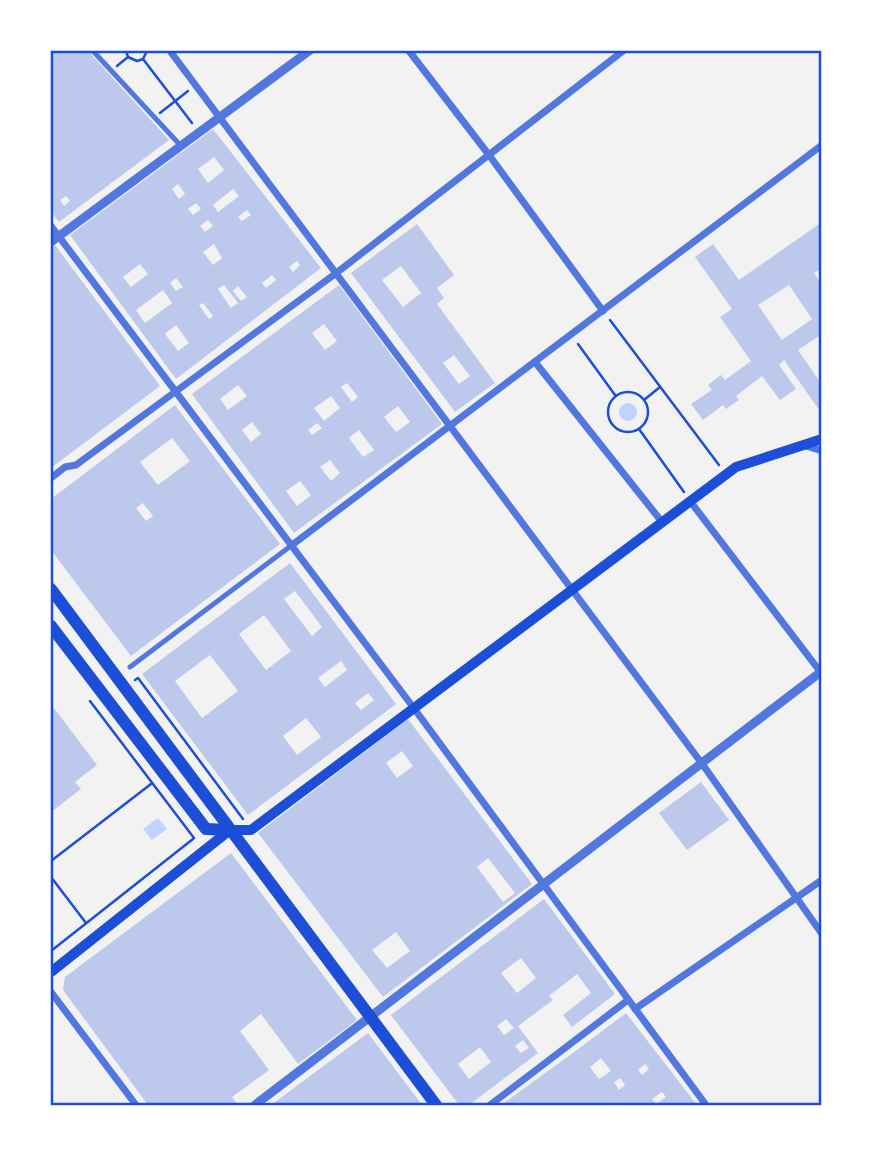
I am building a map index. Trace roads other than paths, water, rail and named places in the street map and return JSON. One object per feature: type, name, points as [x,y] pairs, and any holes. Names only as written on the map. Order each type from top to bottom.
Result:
[{"type":"main road","points":[[51,626],[206,830],[251,830],[736,467],[822,439]]},
{"type":"main road","points":[[51,589],[436,1105]]},
{"type":"main road","points":[[51,972],[230,830]]},
{"type":"street","points":[[93,51],[181,146]]},
{"type":"street","points":[[170,51],[703,765],[822,934]]},
{"type":"street","points":[[55,239],[309,51]]},
{"type":"street","points":[[409,51],[603,311]]},
{"type":"street","points":[[51,478],[65,467],[76,465],[335,274],[623,51]]},
{"type":"street","points":[[130,667],[822,145]]},
{"type":"street","points":[[51,226],[55,239],[292,545],[706,1105]]},
{"type":"street","points":[[536,362],[662,523]]},
{"type":"street","points":[[803,444],[822,450]]},
{"type":"street","points":[[255,1105],[822,673],[690,501]]},
{"type":"street","points":[[635,1009],[822,880]]},
{"type":"street","points":[[51,992],[136,1105]]},
{"type":"street","points":[[490,1105],[628,1000]]},
{"type":"water","points":[[628,403],[636,408],[637,412],[632,420],[628,421],[620,416],[619,412],[624,404]]},
{"type":"water","points":[[158,818],[167,829],[152,840],[143,829]]}]
